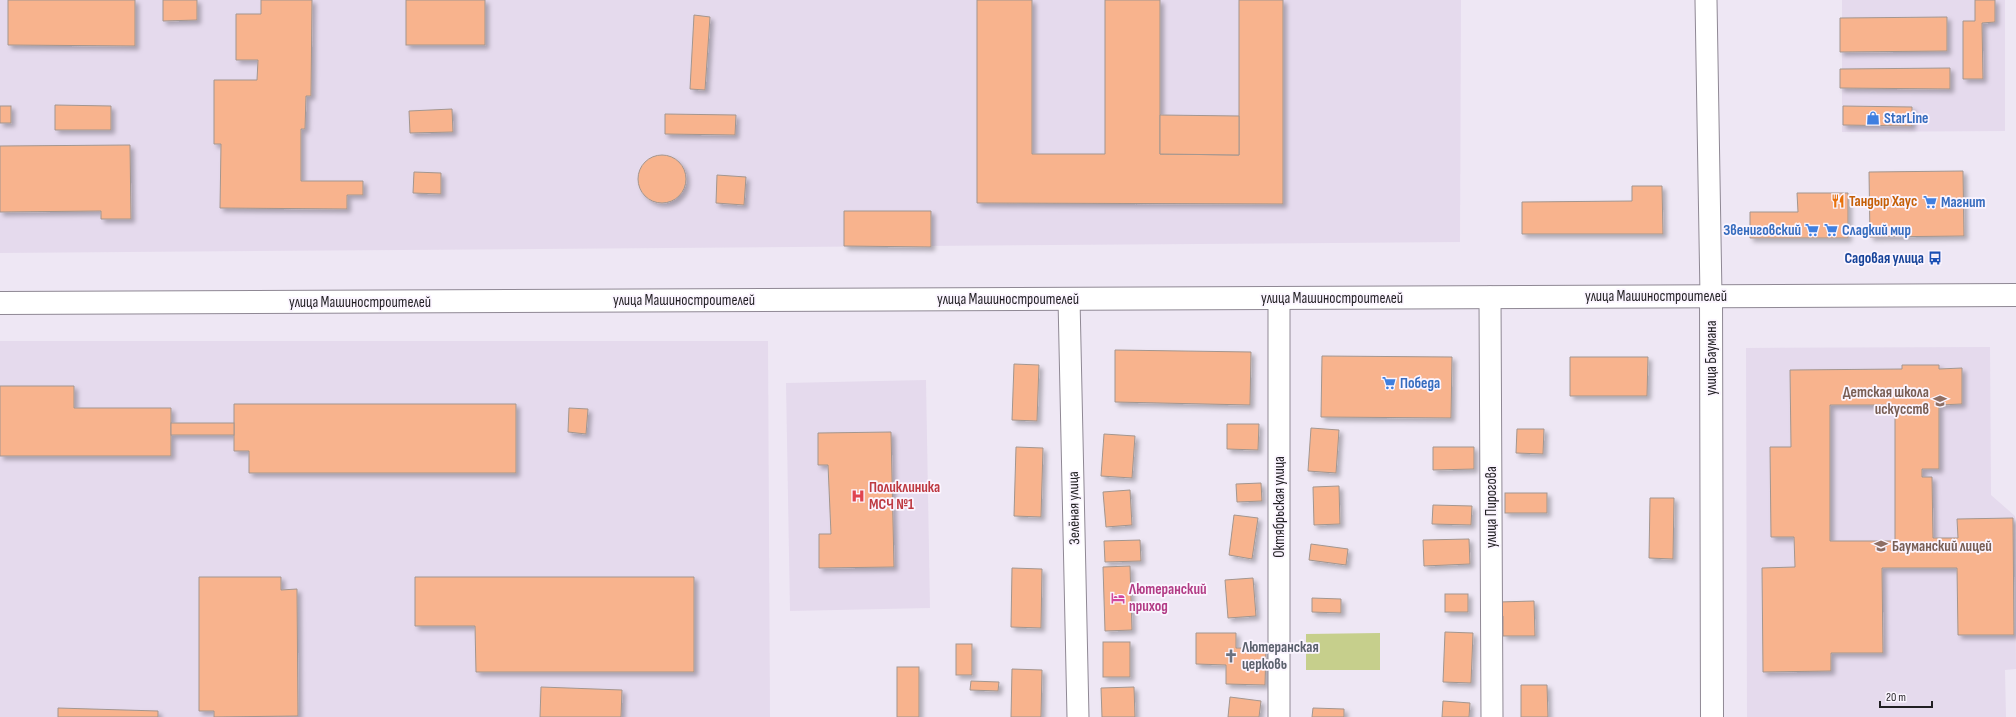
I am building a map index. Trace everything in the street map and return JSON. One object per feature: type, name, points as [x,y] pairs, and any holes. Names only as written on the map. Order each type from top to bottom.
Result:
[{"type":"main road","name":"улица Машиностроителей","points":[[0,304],[2016,295]]},
{"type":"main road","name":"улица Баумана","points":[[1711,296],[1712,717]]},
{"type":"street","name":"улица Баумана","points":[[1706,0],[1711,296]]},
{"type":"street","name":"улица Пирогова","points":[[1490,297],[1492,717]]},
{"type":"street","name":"Октябрьская улица","points":[[1279,298],[1280,717]]},
{"type":"street","name":"Зелёная улица","points":[[1069,299],[1078,717]]},
{"type":"shaded area","points":[[0,0],[1461,0],[1460,242],[0,253]]},
{"type":"shaded area","points":[[1842,0],[2005,0],[2005,131],[1842,132]]},
{"type":"shaded area","points":[[0,341],[768,341],[770,717],[0,717]]},
{"type":"shaded area","name":"Бауманский лицей","points":[[1990,347],[1991,495],[2015,516],[2016,669],[2005,670],[2006,717],[1747,717],[1746,348]]},
{"type":"shaded area","name":"Поликлиника МСЧ №1","points":[[926,380],[930,608],[790,611],[786,383]]},
{"type":"green space","points":[[1380,633],[1380,670],[1306,670],[1306,634]]},
{"type":"building","points":[[8,0],[135,0],[135,46],[8,45]]},
{"type":"building","points":[[163,0],[197,0],[197,20],[163,21]]},
{"type":"building","points":[[261,0],[312,0],[311,96],[306,96],[305,129],[301,129],[301,181],[363,181],[363,195],[347,195],[347,209],[220,208],[221,144],[214,144],[214,80],[257,80],[258,60],[236,60],[236,14],[261,14]]},
{"type":"building","points":[[406,0],[485,0],[485,45],[406,45]]},
{"type":"building","points":[[977,0],[1032,0],[1032,154],[1105,154],[1105,0],[1160,0],[1160,154],[1239,155],[1239,0],[1283,0],[1283,204],[977,203]]},
{"type":"building","points":[[1975,0],[1995,0],[1995,22],[1982,23],[1983,79],[1963,79],[1963,21],[1975,21]]},
{"type":"building","points":[[694,15],[710,17],[705,90],[690,89]]},
{"type":"building","points":[[1947,17],[1947,51],[1840,52],[1840,18]]},
{"type":"building","points":[[1950,68],[1950,89],[1840,88],[1840,69]]},
{"type":"building","points":[[55,105],[111,106],[111,130],[55,130]]},
{"type":"building","points":[[0,106],[11,106],[11,123],[0,123]]},
{"type":"building","points":[[1843,106],[1912,107],[1912,126],[1843,125]]},
{"type":"building","points":[[452,109],[453,132],[410,133],[409,111]]},
{"type":"building","points":[[665,114],[736,115],[735,135],[665,134]]},
{"type":"building","points":[[1160,115],[1239,116],[1239,155],[1160,154]]},
{"type":"building","points":[[130,145],[131,219],[101,219],[101,211],[0,212],[0,146]]},
{"type":"building","points":[[657,155],[667,155],[676,159],[682,165],[685,170],[685,188],[676,199],[667,203],[657,203],[648,199],[642,193],[638,184],[638,174],[642,165],[648,159]]},
{"type":"building","points":[[1963,171],[1964,236],[1870,237],[1869,172]]},
{"type":"building","points":[[414,172],[441,173],[441,194],[413,193]]},
{"type":"building","points":[[717,175],[746,177],[744,205],[716,203]]},
{"type":"building","points":[[1632,186],[1662,186],[1663,234],[1522,234],[1522,202],[1632,201]]},
{"type":"building","points":[[1797,193],[1848,193],[1848,238],[1750,238],[1750,212],[1798,212]]},
{"type":"building","points":[[844,211],[931,211],[931,247],[844,246]]},
{"type":"building","points":[[1115,350],[1251,352],[1250,405],[1115,402]]},
{"type":"building","points":[[1322,356],[1452,357],[1451,418],[1321,417]]},
{"type":"building","points":[[1570,357],[1648,357],[1647,396],[1570,396]]},
{"type":"building","points":[[1014,364],[1039,365],[1037,421],[1012,420]]},
{"type":"building","points":[[1902,365],[1939,365],[1939,369],[1962,368],[1962,404],[1939,405],[1939,469],[1922,469],[1922,477],[1932,477],[1933,538],[1958,538],[1957,519],[2013,518],[2014,635],[1958,635],[1957,568],[1882,568],[1883,653],[1831,653],[1831,671],[1763,672],[1762,568],[1795,567],[1794,537],[1771,537],[1770,447],[1791,447],[1790,370],[1902,369]],"holes":[[[1830,405],[1895,405],[1895,541],[1830,541]]]},
{"type":"building","points":[[0,386],[74,386],[74,408],[171,408],[171,456],[0,456]]},
{"type":"building","points":[[234,404],[516,404],[516,473],[249,473],[249,451],[234,451]]},
{"type":"building","points":[[569,408],[588,409],[586,434],[568,432]]},
{"type":"building","points":[[171,423],[234,423],[234,435],[171,435]]},
{"type":"building","points":[[1227,424],[1259,424],[1258,450],[1227,449]]},
{"type":"building","points":[[1311,428],[1339,430],[1336,473],[1308,471]]},
{"type":"building","points":[[1517,429],[1544,429],[1543,454],[1516,453]]},
{"type":"building","points":[[891,432],[894,567],[819,568],[819,534],[831,534],[828,465],[818,465],[818,433]]},
{"type":"building","points":[[1104,434],[1135,436],[1132,478],[1101,476]]},
{"type":"building","points":[[1016,447],[1043,448],[1041,517],[1014,516]]},
{"type":"building","points":[[1433,447],[1474,447],[1474,469],[1433,470]]},
{"type":"building","points":[[1261,483],[1262,501],[1237,502],[1236,484]]},
{"type":"building","points":[[1339,486],[1340,524],[1314,525],[1313,487]]},
{"type":"building","points":[[1130,490],[1132,525],[1106,527],[1103,492]]},
{"type":"building","points":[[1505,493],[1547,493],[1547,513],[1505,513]]},
{"type":"building","points":[[1650,498],[1674,498],[1673,559],[1649,558]]},
{"type":"building","points":[[1433,505],[1472,506],[1471,525],[1432,524]]},
{"type":"building","points":[[1234,515],[1258,518],[1252,559],[1229,555]]},
{"type":"building","points":[[1469,539],[1470,564],[1424,566],[1423,540]]},
{"type":"building","points":[[1140,540],[1141,561],[1105,562],[1104,541]]},
{"type":"building","points":[[1311,544],[1348,549],[1346,565],[1309,560]]},
{"type":"building","name":"Лютеранский приход","points":[[1130,566],[1132,630],[1105,631],[1103,567]]},
{"type":"building","points":[[1012,568],[1042,569],[1041,628],[1011,627]]},
{"type":"building","points":[[199,577],[281,577],[281,590],[297,589],[298,716],[214,717],[214,711],[199,711]]},
{"type":"building","points":[[415,577],[694,577],[694,672],[476,672],[475,626],[415,626]]},
{"type":"building","points":[[1253,578],[1256,616],[1228,618],[1225,580]]},
{"type":"building","points":[[1445,594],[1468,594],[1468,612],[1445,612]]},
{"type":"building","points":[[1312,598],[1341,599],[1341,613],[1312,612]]},
{"type":"building","points":[[1534,601],[1535,636],[1503,636],[1503,616],[1500,616],[1499,602]]},
{"type":"building","points":[[1445,632],[1473,633],[1471,683],[1443,682]]},
{"type":"building","name":"Лютеранская церковь","points":[[1196,633],[1236,633],[1236,648],[1266,648],[1265,685],[1226,684],[1226,665],[1196,664]]},
{"type":"building","points":[[1103,642],[1130,642],[1130,677],[1103,677]]},
{"type":"building","points":[[956,644],[972,644],[972,675],[956,675]]},
{"type":"building","points":[[897,667],[919,667],[919,717],[897,717]]},
{"type":"building","points":[[1012,669],[1042,670],[1041,717],[1011,717]]},
{"type":"building","points":[[971,681],[999,682],[998,691],[970,690]]},
{"type":"building","points":[[1521,685],[1547,685],[1548,717],[1521,717]]},
{"type":"building","points":[[541,687],[622,690],[621,717],[540,717]]},
{"type":"building","points":[[1134,687],[1135,717],[1102,717],[1101,688]]},
{"type":"building","points":[[1230,697],[1261,701],[1259,717],[1228,717]]},
{"type":"building","points":[[1443,701],[1470,703],[1469,717],[1442,717]]},
{"type":"building","points":[[58,708],[158,711],[158,717],[58,717]]},
{"type":"building","points":[[1313,708],[1344,709],[1344,717],[1312,717]]},
{"type":"place","name":"StarLine","points":[[1873,118]]},
{"type":"place","name":"Тандыр Хаус","points":[[1838,201]]},
{"type":"place","name":"Магнит","points":[[1930,202]]},
{"type":"place","name":"Звениговский","points":[[1812,230]]},
{"type":"place","name":"Сладкий мир","points":[[1831,230]]},
{"type":"place","name":"Садовая улица","points":[[1935,258]]},
{"type":"place","name":"Победа","points":[[1389,383]]},
{"type":"place","name":"Детская школа искусств","points":[[1940,401]]},
{"type":"place","name":"Поликлиника МСЧ №1","points":[[858,496]]},
{"type":"place","name":"Бауманский лицей","points":[[1881,546]]},
{"type":"place","name":"Лютеранский приход","points":[[1118,598]]},
{"type":"place","name":"Лютеранская церковь","points":[[1231,656]]}]
